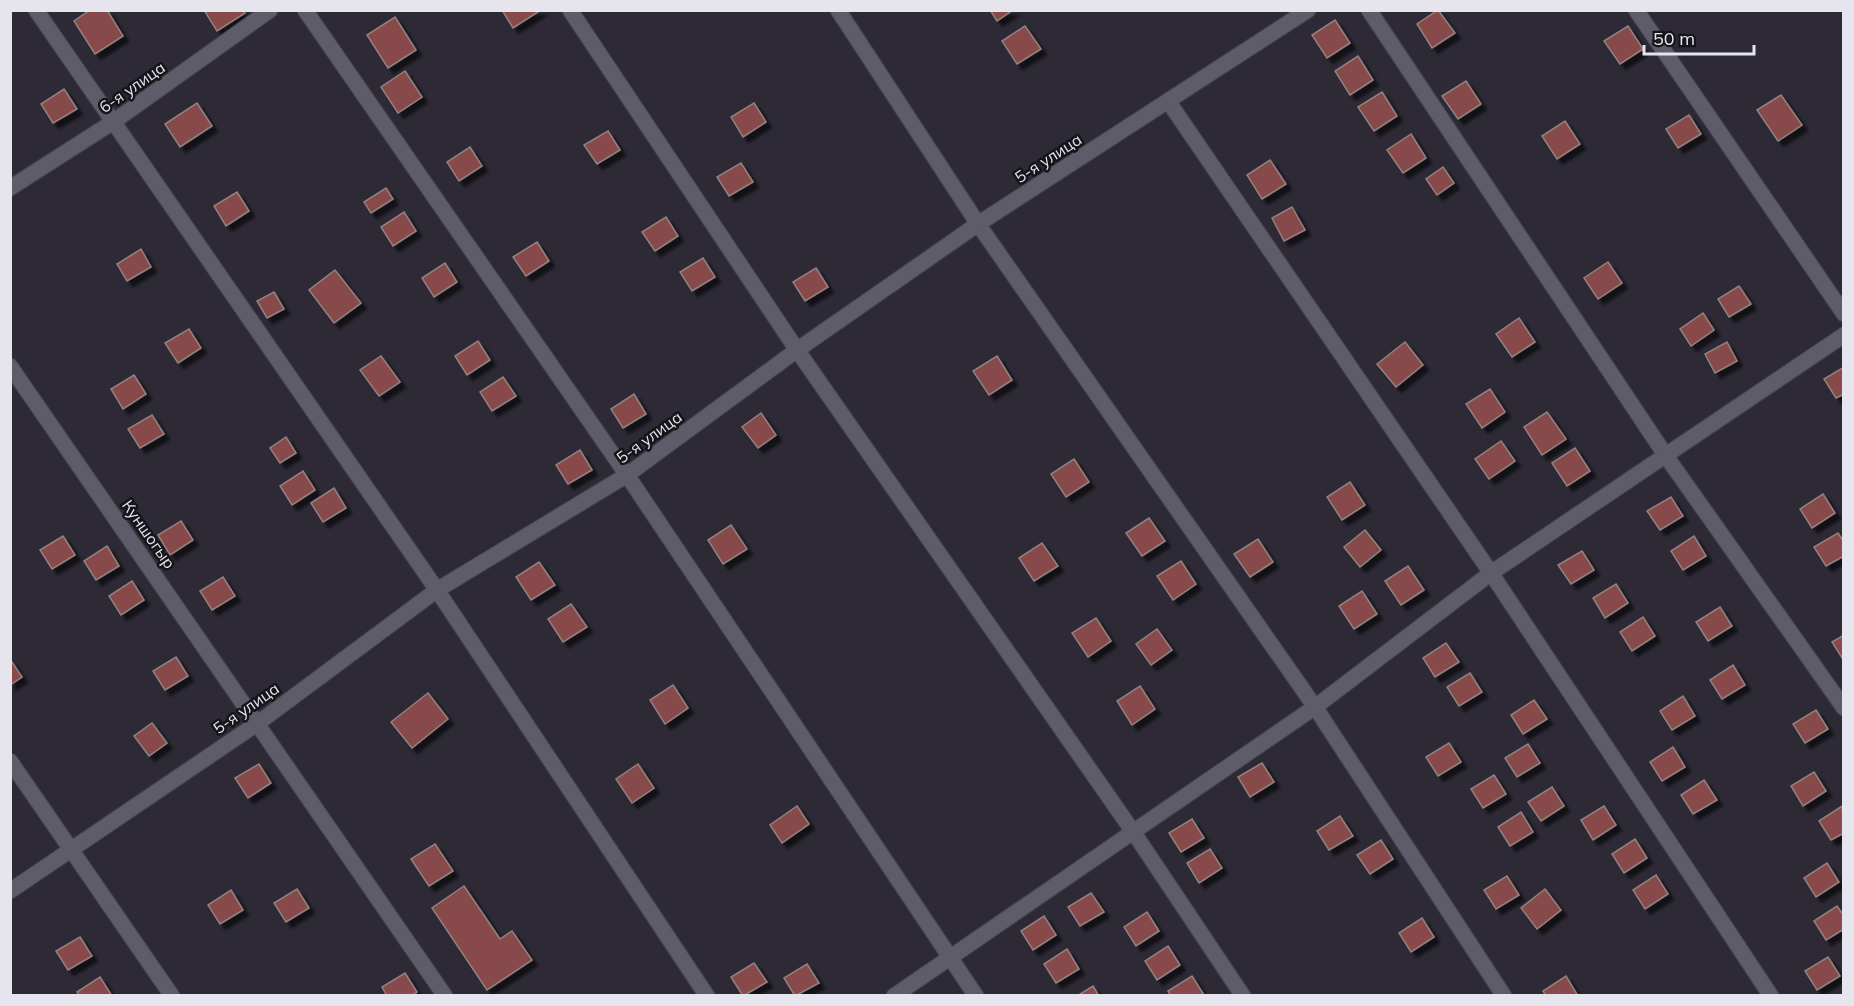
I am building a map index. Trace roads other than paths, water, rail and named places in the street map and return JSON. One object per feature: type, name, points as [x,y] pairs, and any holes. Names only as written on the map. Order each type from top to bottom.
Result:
[{"type":"street","points":[[36,10],[437,590],[707,996]]},
{"type":"street","name":"6-я улица","points":[[10,188],[113,122],[270,10]]},
{"type":"street","points":[[305,10],[627,475],[976,996]]},
{"type":"street","points":[[570,10],[797,350],[1134,833],[1243,996]]},
{"type":"street","points":[[837,10],[901,103],[978,224],[1315,707],[1504,996]]},
{"type":"street","name":"5-я улица","points":[[10,891],[258,723],[437,590],[627,475],[797,350],[978,224],[1308,10]]},
{"type":"street","points":[[1369,10],[1666,456],[1844,708]]},
{"type":"street","points":[[1636,10],[1844,314]]},
{"type":"street","points":[[1168,101],[1491,573],[1771,996]]},
{"type":"street","points":[[894,996],[1315,707],[1491,573],[1844,336]]},
{"type":"street","name":"Куншогыр","points":[[10,366],[445,996]]},
{"type":"street","points":[[10,761],[172,996]]}]
